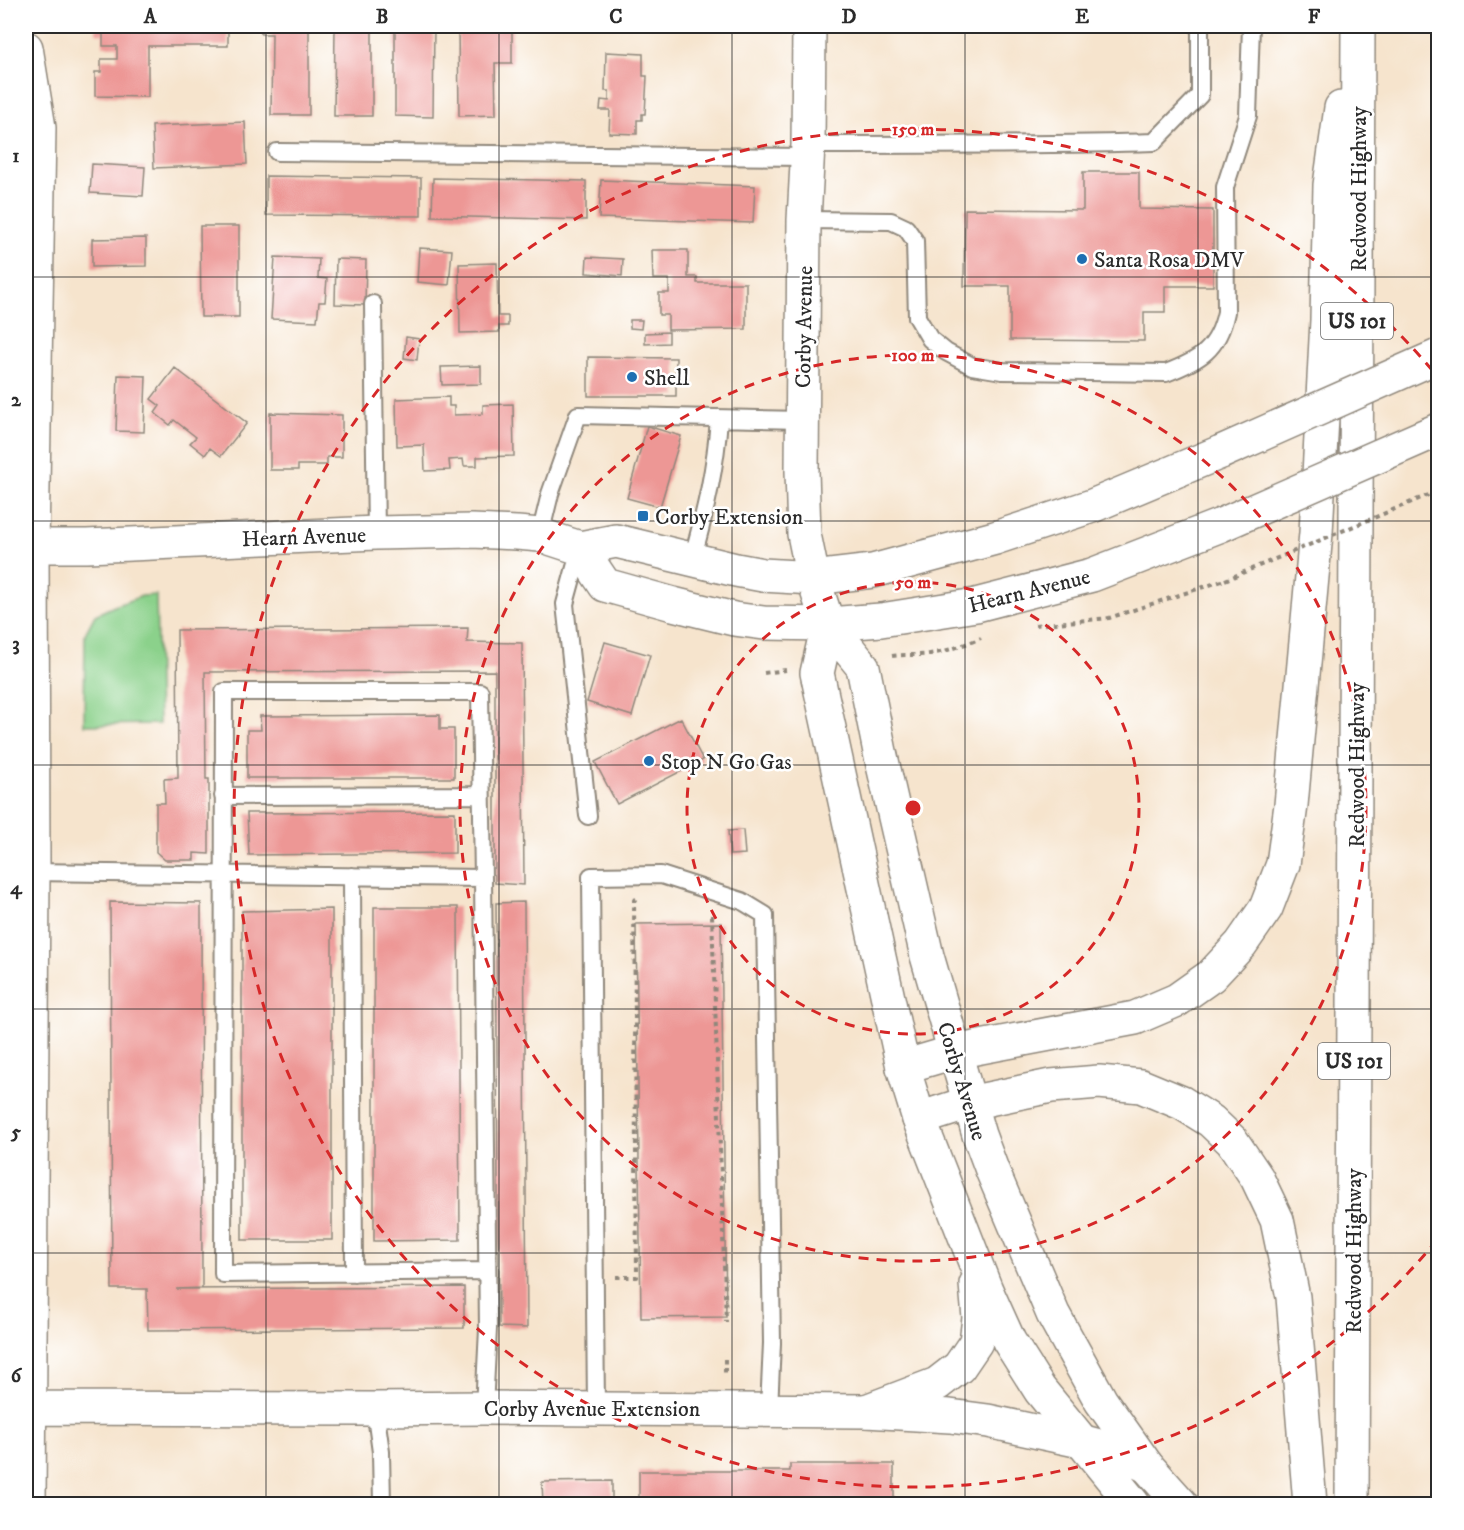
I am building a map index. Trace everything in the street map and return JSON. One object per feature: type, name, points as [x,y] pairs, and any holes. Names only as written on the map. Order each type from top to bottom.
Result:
[{"type":"main road","name":"Corby Avenue","points":[[809,26],[802,420],[804,534],[813,578],[828,624],[863,667],[880,752],[925,945],[969,1103],[992,1170],[1053,1314],[1101,1401],[1147,1466],[1181,1504]]},
{"type":"main road","points":[[903,1067],[954,1052],[1135,1018],[1177,1000],[1211,976],[1242,944],[1266,908],[1283,864],[1291,806],[1316,533],[1327,320],[1330,185],[1352,26]]},
{"type":"main road","name":"Redwood Highway","points":[[1352,1504],[1358,26]]},
{"type":"main road","points":[[26,48],[39,128],[30,380],[29,1504]]},
{"type":"main road","name":"Hearn Avenue","points":[[29,546],[87,546],[472,531],[540,535],[580,548],[616,541],[763,575],[813,578],[873,571],[995,537],[1092,506],[1438,356]]},
{"type":"main road","name":"Hearn Avenue","points":[[580,548],[605,585],[734,619],[764,624],[828,624],[881,620],[976,605],[1092,575],[1221,525],[1438,430]]},
{"type":"main road","points":[[828,624],[817,673],[903,1067],[920,1119],[1009,1341],[1040,1390],[1133,1504]]},
{"type":"main road","points":[[920,1119],[969,1103],[1051,1086],[1099,1082],[1141,1086],[1182,1103],[1211,1121],[1232,1141],[1257,1178],[1278,1220],[1293,1297],[1310,1504]]},
{"type":"main road","points":[[866,1411],[937,1384],[959,1367],[976,1342],[979,1318],[974,1258]]},
{"type":"main road","name":"Corby Avenue Extension","points":[[30,1408],[596,1408],[866,1411],[979,1420],[1080,1440],[1110,1449],[1147,1466]]},
{"type":"lane","points":[[277,152],[807,151],[977,143],[1051,145],[1154,142],[1200,95],[1200,26]]},
{"type":"lane","points":[[804,220],[891,221],[906,228],[915,241],[917,317],[930,339],[946,352],[972,366],[1002,371],[1166,373],[1188,365],[1206,354],[1222,330],[1226,312],[1225,187],[1248,116],[1251,26]]},
{"type":"lane","points":[[373,304],[376,534]]},
{"type":"lane","points":[[540,535],[553,485],[578,415],[802,420]]},
{"type":"lane","points":[[692,560],[717,451],[719,418]]},
{"type":"lane","points":[[580,548],[566,604],[588,816]]},
{"type":"lane","points":[[484,1408],[488,1329],[480,692],[224,692],[223,1274],[486,1271]]},
{"type":"lane","points":[[223,796],[481,795]]},
{"type":"lane","points":[[29,872],[483,878]]},
{"type":"lane","points":[[596,1408],[591,876],[661,875],[742,900],[765,915],[772,1343],[769,1409]]},
{"type":"lane","points":[[352,876],[354,1273]]},
{"type":"lane","points":[[375,1409],[381,1452],[382,1504]]},
{"type":"path","points":[[1033,626],[1108,618],[1225,580],[1438,491]]},
{"type":"path","points":[[910,654],[927,655],[948,651],[985,637]]},
{"type":"path","points":[[595,1277],[637,1277],[634,900],[643,899]]},
{"type":"path","points":[[712,912],[726,1322]]},
{"type":"path","points":[[725,1359],[725,1377]]},
{"type":"green space","points":[[156,595],[159,724],[84,725],[85,634],[95,615],[142,596]]},
{"type":"building","points":[[96,26],[228,26],[228,46],[148,46],[148,97],[95,96],[95,72],[101,72],[101,59],[117,59],[117,46],[103,46],[103,34],[96,33]]},
{"type":"building","points":[[261,26],[309,26],[309,115],[271,115],[272,34],[261,34]]},
{"type":"building","points":[[335,26],[372,26],[372,116],[334,116]]},
{"type":"building","points":[[395,26],[434,26],[433,117],[395,116]]},
{"type":"building","points":[[458,26],[512,26],[512,63],[495,63],[496,115],[459,116]]},
{"type":"building","points":[[606,52],[643,54],[643,76],[647,76],[645,114],[642,114],[642,120],[637,120],[637,134],[609,133],[610,110],[600,110],[601,100],[609,101],[609,91],[605,91]]},
{"type":"building","points":[[245,122],[247,164],[154,168],[152,126]]},
{"type":"building","points":[[92,164],[145,167],[143,196],[90,193]]},
{"type":"building","points":[[1083,172],[1139,172],[1139,209],[1213,210],[1213,286],[1165,286],[1165,312],[1144,312],[1144,341],[1010,340],[1010,286],[964,286],[965,209],[1083,210]]},
{"type":"building","points":[[266,176],[421,178],[421,216],[266,215]]},
{"type":"building","points":[[433,178],[586,181],[586,220],[432,216]]},
{"type":"building","points":[[601,180],[755,186],[753,223],[599,218]]},
{"type":"building","points":[[200,226],[239,226],[239,317],[201,317]]},
{"type":"building","points":[[146,238],[146,266],[92,267],[92,239]]},
{"type":"building","points":[[419,248],[452,250],[449,285],[417,282]]},
{"type":"building","points":[[652,250],[688,250],[688,277],[697,277],[697,283],[746,283],[746,329],[668,330],[668,315],[659,315],[659,293],[669,293],[669,279],[653,279]]},
{"type":"building","points":[[275,257],[319,259],[318,278],[327,279],[325,302],[319,302],[317,321],[271,319]]},
{"type":"building","points":[[587,257],[623,259],[622,276],[586,273]]},
{"type":"building","points":[[336,259],[366,260],[365,305],[335,304]]},
{"type":"building","points":[[497,263],[498,316],[508,316],[508,326],[499,326],[499,332],[460,333],[459,264]]},
{"type":"building","points":[[630,320],[642,320],[641,329],[630,328]]},
{"type":"building","points":[[669,332],[669,343],[645,344],[645,333]]},
{"type":"building","points":[[406,337],[419,339],[417,360],[404,358]]},
{"type":"building","name":"Shell","points":[[588,357],[676,358],[676,396],[588,396]]},
{"type":"building","points":[[481,366],[481,384],[442,385],[441,367]]},
{"type":"building","points":[[175,368],[247,423],[221,456],[210,448],[205,455],[190,443],[196,437],[174,420],[170,425],[155,413],[160,406],[151,399]]},
{"type":"building","points":[[118,375],[146,376],[144,432],[116,431]]},
{"type":"building","points":[[449,397],[449,406],[454,406],[454,415],[483,414],[483,405],[513,404],[514,456],[477,457],[477,466],[464,466],[463,459],[449,460],[450,470],[425,471],[424,445],[397,446],[396,399]]},
{"type":"building","points":[[270,413],[342,415],[342,457],[327,457],[327,465],[298,465],[298,470],[270,470]]},
{"type":"building","points":[[647,426],[681,436],[660,507],[627,498]]},
{"type":"building","points":[[468,628],[467,642],[522,643],[524,885],[495,883],[495,671],[205,672],[209,854],[194,853],[194,860],[165,860],[156,852],[156,803],[165,803],[164,779],[178,778],[177,630]]},
{"type":"building","points":[[605,642],[650,655],[632,716],[587,702]]},
{"type":"building","points":[[440,715],[440,729],[454,729],[454,778],[247,778],[247,730],[261,730],[260,716]]},
{"type":"building","name":"Stop N Go Gas","points":[[681,718],[703,760],[617,804],[595,762]]},
{"type":"building","points":[[455,812],[455,853],[249,855],[247,813]]},
{"type":"building","points":[[743,830],[745,854],[730,855],[728,831]]},
{"type":"building","points":[[110,902],[201,903],[202,1288],[176,1289],[464,1287],[464,1328],[148,1330],[147,1289],[112,1289]]},
{"type":"building","points":[[524,902],[527,1328],[499,1327],[496,903]]},
{"type":"building","points":[[374,907],[458,907],[460,1240],[374,1241]]},
{"type":"building","points":[[332,909],[332,1240],[242,1240],[242,911]]},
{"type":"building","points":[[721,923],[726,1317],[641,1318],[636,924]]},
{"type":"building","points":[[790,1464],[894,1464],[894,1504],[639,1504],[639,1471],[790,1471]]},
{"type":"building","points":[[612,1481],[612,1504],[543,1504],[542,1482]]},
{"type":"place","name":"Santa Rosa DMV","points":[[1082,259]]},
{"type":"place","name":"Shell","points":[[632,377]]},
{"type":"place","name":"Corby Extension","points":[[643,516]]},
{"type":"place","name":"Stop N Go Gas","points":[[649,761]]}]
